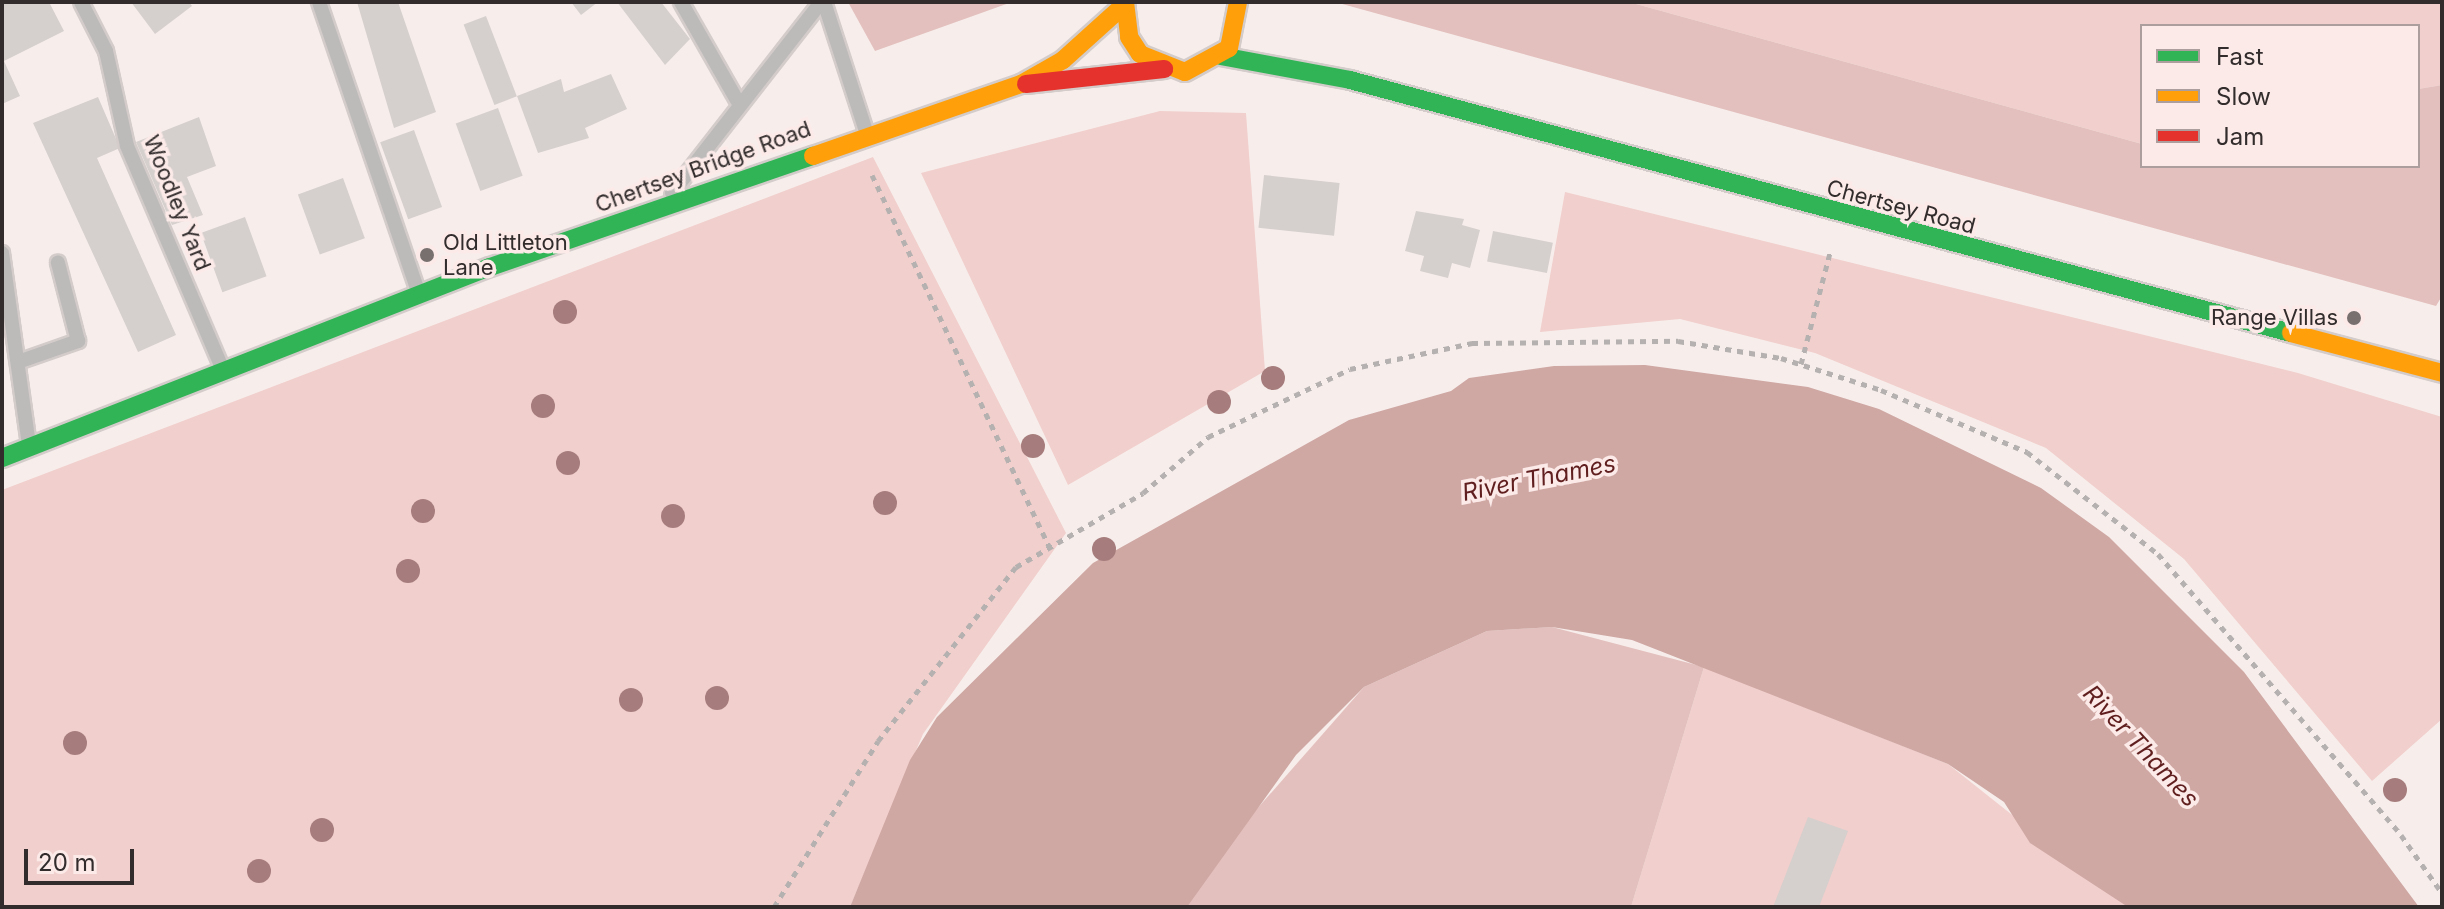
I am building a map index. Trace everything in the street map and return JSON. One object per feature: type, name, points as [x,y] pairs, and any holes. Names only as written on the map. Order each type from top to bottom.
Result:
[{"type":"main road","name":"Chertsey Bridge Road","points":[[2,458],[663,207],[867,134],[1021,84],[1063,60],[1124,4]]},
{"type":"main road","points":[[1124,4],[1129,37],[1164,69]]},
{"type":"main road","points":[[1221,56],[1243,12]]},
{"type":"main road","name":"Chertsey Road","points":[[1286,49],[1350,80]]},
{"type":"main road","name":"Chertsey Bridge Road","points":[[1021,84],[1164,69],[1194,70],[1221,56]]},
{"type":"main road","name":"Chertsey Road","points":[[1221,56],[1350,80],[2442,373]]},
{"type":"lane","name":"Woodley Yard","points":[[81,2],[106,51],[127,146],[225,374]]},
{"type":"lane","points":[[319,2],[421,299]]},
{"type":"lane","points":[[681,2],[737,100]]},
{"type":"lane","points":[[663,207],[737,100],[822,2]]},
{"type":"lane","points":[[822,2],[867,134]]},
{"type":"lane","points":[[2,253],[30,449]]},
{"type":"lane","points":[[18,362],[78,341],[58,263]]},
{"type":"path","points":[[880,191],[1049,546]]},
{"type":"path","points":[[1801,364],[1828,262]]},
{"type":"path","points":[[774,907],[878,741],[1016,567],[1143,493],[1208,437],[1350,369],[1472,343],[1678,341],[1801,364],[2027,452],[2158,554],[2401,835],[2442,893]]},
{"type":"shaded area","points":[[848,2],[1012,2],[875,51]]},
{"type":"shaded area","points":[[1335,2],[1629,2],[2140,143],[2140,168],[2420,168],[2420,89],[2442,85],[2442,296],[2436,306]]},
{"type":"shaded area","points":[[1629,2],[2442,2],[2442,85],[2420,89],[2420,24],[2140,24],[2140,143]]},
{"type":"shaded area","points":[[1160,111],[1246,113],[1265,371],[1068,485],[921,173]]},
{"type":"shaded area","points":[[873,157],[1066,533],[923,734],[850,907],[2,907],[2,490]]},
{"type":"shaded area","points":[[1565,192],[2298,373],[2442,417],[2442,719],[2372,781],[2184,559],[2046,448],[1815,353],[1680,319],[1540,332]]},
{"type":"shaded area","points":[[1552,627],[1704,667],[1631,907],[1184,907],[1221,850],[1364,687],[1487,631]]},
{"type":"shaded area","points":[[1704,667],[1948,764],[2128,907],[1631,907]]},
{"type":"water","name":"River Thames","points":[[1645,365],[1808,387],[1879,409],[2041,488],[2109,537],[2244,672],[2419,907],[2128,907],[2030,843],[2004,802],[1948,764],[1632,640],[1552,627],[1487,631],[1364,687],[1296,755],[1187,907],[850,907],[910,760],[937,717],[1093,563],[1349,420],[1451,391],[1469,378],[1554,366]]},
{"type":"building","points":[[2,2],[49,2],[64,31],[4,61],[20,96],[2,104]]},
{"type":"building","points":[[131,2],[189,2],[192,6],[155,34]]},
{"type":"building","points":[[357,2],[398,2],[436,112],[394,128]]},
{"type":"building","points":[[571,2],[598,2],[581,15]]},
{"type":"building","points":[[617,2],[661,2],[690,39],[665,65]]},
{"type":"building","points":[[486,16],[517,96],[494,105],[464,25]]},
{"type":"building","points":[[611,74],[627,109],[585,128],[589,138],[538,153],[517,96],[561,79],[564,92]]},
{"type":"building","points":[[98,97],[120,148],[97,158],[176,335],[138,352],[33,123]]},
{"type":"building","points":[[498,108],[523,176],[480,191],[456,123]]},
{"type":"building","points":[[199,117],[216,166],[187,177],[203,215],[172,225],[136,142]]},
{"type":"building","points":[[414,130],[442,207],[408,219],[380,142]]},
{"type":"building","points":[[1264,175],[1340,183],[1334,236],[1258,228]]},
{"type":"building","points":[[343,178],[365,238],[320,255],[298,194]]},
{"type":"building","points":[[1416,211],[1464,219],[1462,225],[1480,230],[1470,268],[1452,263],[1448,278],[1420,271],[1424,256],[1405,251]]},
{"type":"building","points":[[245,217],[267,276],[222,292],[201,233]]},
{"type":"building","points":[[1493,231],[1553,243],[1547,273],[1487,261]]},
{"type":"building","points":[[1808,817],[1848,831],[1819,907],[1773,907]]},
{"type":"traffic: fast","points":[[1221,56],[1350,80],[2291,333]]},
{"type":"traffic: fast","points":[[2,458],[490,267],[813,156]]},
{"type":"traffic: slow","points":[[1125,2],[1129,37],[1140,54],[1185,72],[1229,48],[1238,2]]},
{"type":"traffic: slow","points":[[813,156],[1021,84],[1063,60],[1123,6]]},
{"type":"traffic: slow","points":[[2291,333],[2442,373]]},
{"type":"traffic: jam","points":[[1026,84],[1164,69]]},
{"type":"place","name":"Old Littleton Lane","points":[[427,255]]},
{"type":"place","name":"Range Villas","points":[[2354,318]]}]
